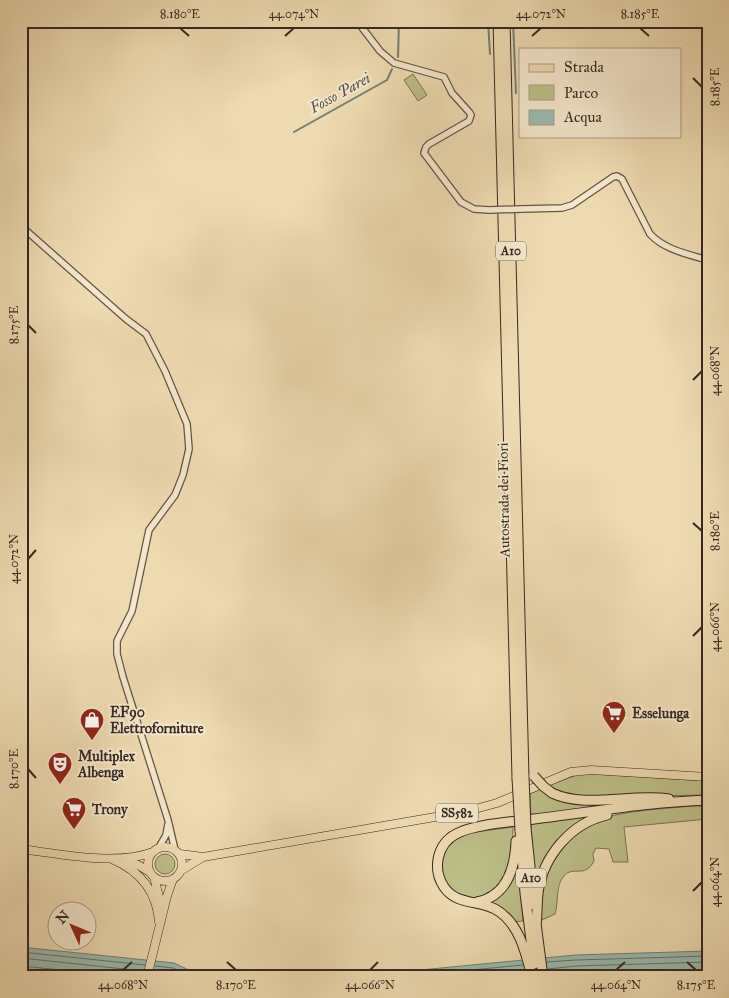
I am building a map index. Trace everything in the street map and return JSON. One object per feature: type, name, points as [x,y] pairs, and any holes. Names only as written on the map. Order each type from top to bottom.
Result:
[{"type":"highway","name":"Autostrada dei Fiori","points":[[498,21],[521,829]]},
{"type":"highway","name":"Autostrada dei Fiori","points":[[505,21],[523,714],[521,778],[518,801],[533,929],[543,977]]},
{"type":"highway","points":[[523,714],[528,759],[534,776],[552,793],[561,797],[576,799],[662,798],[679,802]]},
{"type":"highway","points":[[534,977],[519,937],[505,916],[490,907],[457,898],[448,892],[441,882],[438,859],[442,848],[449,839],[457,833],[468,829],[512,822],[628,807],[708,800]]},
{"type":"highway","points":[[533,929],[540,887],[546,867],[557,847],[582,824],[628,807]]},
{"type":"highway","points":[[472,903],[494,896],[508,880],[521,829]]},
{"type":"highway","name":"Autostrada dei Fiori","points":[[533,929],[534,977]]},
{"type":"main road","name":"SS582","points":[[177,852],[203,857],[464,812],[497,803],[572,772],[591,770],[708,777]]},
{"type":"main road","points":[[21,849],[120,858],[141,856],[163,847],[177,852],[183,864],[180,874],[174,879],[162,881],[138,865],[120,858]]},
{"type":"main road","points":[[156,851],[149,862],[159,897],[159,924]]},
{"type":"main road","name":"SS582","points":[[182,870],[203,857]]},
{"type":"main road","points":[[110,858],[136,873],[147,884],[159,915]]},
{"type":"main road","points":[[147,977],[159,924],[174,879]]},
{"type":"street","points":[[357,21],[380,51],[390,60],[400,65],[444,77],[452,93],[470,113],[469,120],[429,144],[424,153],[461,202],[474,209],[489,210],[562,208],[572,205],[613,176],[617,176],[622,180],[650,234],[657,241],[673,249],[708,260]]},
{"type":"street","points":[[21,226],[126,319],[146,334],[165,371],[188,424],[189,449],[183,475],[175,495],[149,530],[132,611],[117,641],[117,654],[123,677],[177,852]]},
{"type":"street","points":[[156,851],[166,835],[168,820]]},
{"type":"green space","points":[[413,74],[427,95],[418,101],[404,80]]},
{"type":"green space","points":[[582,773],[708,781],[708,795],[574,797],[562,794],[547,786]]},
{"type":"green space","points":[[540,789],[551,796],[647,800],[531,817],[530,794]]},
{"type":"green space","points":[[708,806],[708,819],[624,827],[628,862],[613,862],[609,849],[596,848],[593,854],[594,861],[587,869],[568,873],[561,880],[555,914],[542,920],[541,904],[547,873],[562,846],[573,835],[586,826],[611,816],[646,810]]},
{"type":"green space","points":[[584,817],[584,820],[535,884],[531,824]]},
{"type":"green space","points":[[513,827],[512,859],[500,887],[481,898],[470,899],[454,892],[446,883],[441,868],[445,849],[453,840],[468,833]]},
{"type":"green space","points":[[161,854],[169,854],[175,860],[175,868],[169,874],[161,874],[155,868],[155,860]]},
{"type":"green space","points":[[518,864],[523,921],[513,922],[488,902],[515,865]]},
{"type":"water","points":[[21,947],[174,963],[189,970],[224,973],[282,970],[309,977],[21,977]]},
{"type":"water","points":[[708,951],[708,977],[348,977],[575,955]]},
{"type":"waterway","name":"Fosso Parei","points":[[398,57],[399,21]]},
{"type":"waterway","points":[[488,21],[490,54]]},
{"type":"waterway","points":[[513,21],[516,93]]},
{"type":"waterway","name":"Fosso Parei","points":[[294,132],[387,80],[392,69]]},
{"type":"place","name":"Esselunga","points":[[614,734]]},
{"type":"place","name":"EF90 Elettroforniture","points":[[92,741]]},
{"type":"place","name":"Multiplex Albenga","points":[[60,785]]},
{"type":"place","name":"Trony","points":[[74,830]]}]
